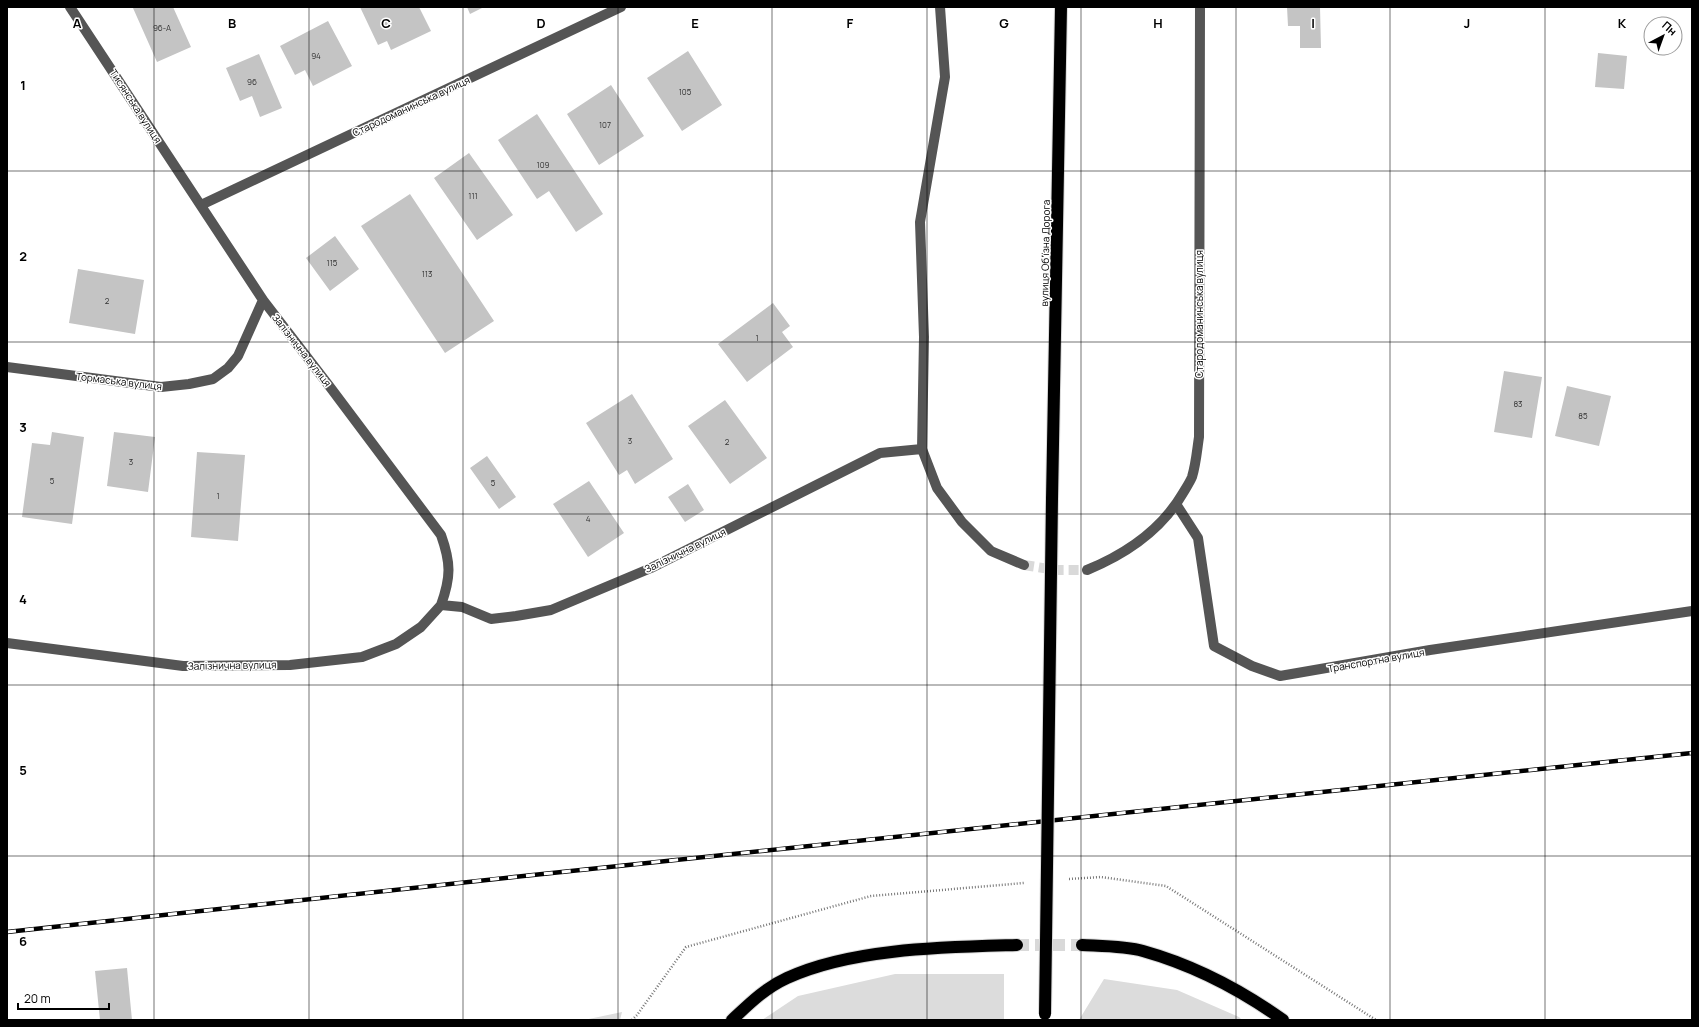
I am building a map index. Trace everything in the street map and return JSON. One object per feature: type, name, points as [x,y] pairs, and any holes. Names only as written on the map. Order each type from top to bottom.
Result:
[{"type":"highway","name":"вулиця Обʼїзна Дорога","points":[[1045,1017],[1052,499],[1061,7]]},
{"type":"highway","points":[[1082,945],[1142,950],[1194,969],[1256,1001],[1283,1020]]},
{"type":"highway","points":[[732,1020],[756,997],[787,978],[831,962],[885,953],[976,946],[1017,946]]},
{"type":"street","name":"Тисянська вулиця","points":[[70,7],[201,205]]},
{"type":"street","name":"Стародоманинська вулиця","points":[[201,205],[621,7]]},
{"type":"street","points":[[940,7],[945,77],[920,222],[924,337],[922,449],[937,488],[962,522],[991,551],[1024,564]]},
{"type":"street","name":"Стародоманинська вулиця","points":[[1087,570],[1104,563],[1134,546],[1157,525],[1176,504],[1192,478],[1199,438],[1200,7]]},
{"type":"street","points":[[201,205],[263,300]]},
{"type":"street","name":"Залізнична вулиця","points":[[7,643],[183,666],[290,665],[362,657],[396,644],[421,627],[441,605],[447,588],[449,571],[448,553],[441,535],[263,300]]},
{"type":"street","name":"Тормаська вулиця","points":[[7,367],[161,387],[189,384],[213,378],[228,368],[238,356],[263,300]]},
{"type":"street","name":"Залізнична вулиця","points":[[441,605],[462,607],[491,619],[551,610],[650,568],[880,453],[922,449]]},
{"type":"street","name":"Транспортна вулиця","points":[[1176,504],[1198,538],[1214,646],[1252,666],[1280,676],[1430,650],[1692,611]]},
{"type":"shaded area","points":[[895,974],[1004,974],[1004,1020],[762,1020],[798,996]]},
{"type":"shaded area","points":[[1104,979],[1177,990],[1239,1017],[1242,1020],[1079,1020]]},
{"type":"shaded area","points":[[622,1012],[620,1020],[584,1020]]},
{"type":"building","points":[[173,7],[191,47],[157,62],[133,8]]},
{"type":"building","points":[[360,7],[419,7],[431,31],[391,50],[387,41],[378,45]]},
{"type":"building","points":[[467,7],[484,7],[470,14]]},
{"type":"building","points":[[1287,7],[1320,7],[1321,48],[1300,48],[1300,26],[1288,26]]},
{"type":"building","points":[[328,21],[352,66],[313,86],[305,70],[295,75],[280,46]]},
{"type":"building","points":[[688,51],[722,105],[682,131],[647,78]]},
{"type":"building","points":[[1598,53],[1627,56],[1624,89],[1595,87]]},
{"type":"building","points":[[259,54],[282,108],[260,117],[252,96],[240,101],[226,68]]},
{"type":"building","points":[[611,85],[644,136],[599,165],[567,114]]},
{"type":"building","points":[[537,114],[603,214],[576,232],[549,191],[537,199],[498,140]]},
{"type":"building","points":[[469,153],[513,215],[477,240],[434,178]]},
{"type":"building","points":[[410,194],[494,321],[445,353],[361,226]]},
{"type":"building","points":[[335,236],[359,269],[330,291],[306,258]]},
{"type":"building","points":[[78,269],[144,280],[135,334],[69,323]]},
{"type":"building","points":[[773,303],[790,326],[782,332],[793,347],[747,382],[718,344]]},
{"type":"building","points":[[1504,371],[1542,377],[1532,438],[1494,432]]},
{"type":"building","points":[[1567,386],[1611,396],[1599,446],[1555,436]]},
{"type":"building","points":[[632,394],[673,459],[635,484],[627,470],[619,475],[586,423]]},
{"type":"building","points":[[725,400],[767,458],[730,484],[688,426]]},
{"type":"building","points":[[52,432],[84,437],[72,524],[22,517],[32,443],[50,445]]},
{"type":"building","points":[[114,432],[155,437],[148,492],[107,486]]},
{"type":"building","points":[[197,452],[245,455],[238,541],[191,537]]},
{"type":"building","points":[[487,456],[516,497],[499,509],[470,468]]},
{"type":"building","points":[[589,481],[624,533],[588,557],[553,504]]},
{"type":"building","points":[[688,484],[704,510],[685,522],[668,497]]},
{"type":"building","points":[[127,968],[132,1020],[100,1020],[95,971]]},
{"type":"tunnel","points":[[1024,565],[1056,570],[1087,570]]},
{"type":"tunnel","points":[[1017,945],[1082,945]]},
{"type":"railway","points":[[7,932],[1692,753]]}]
